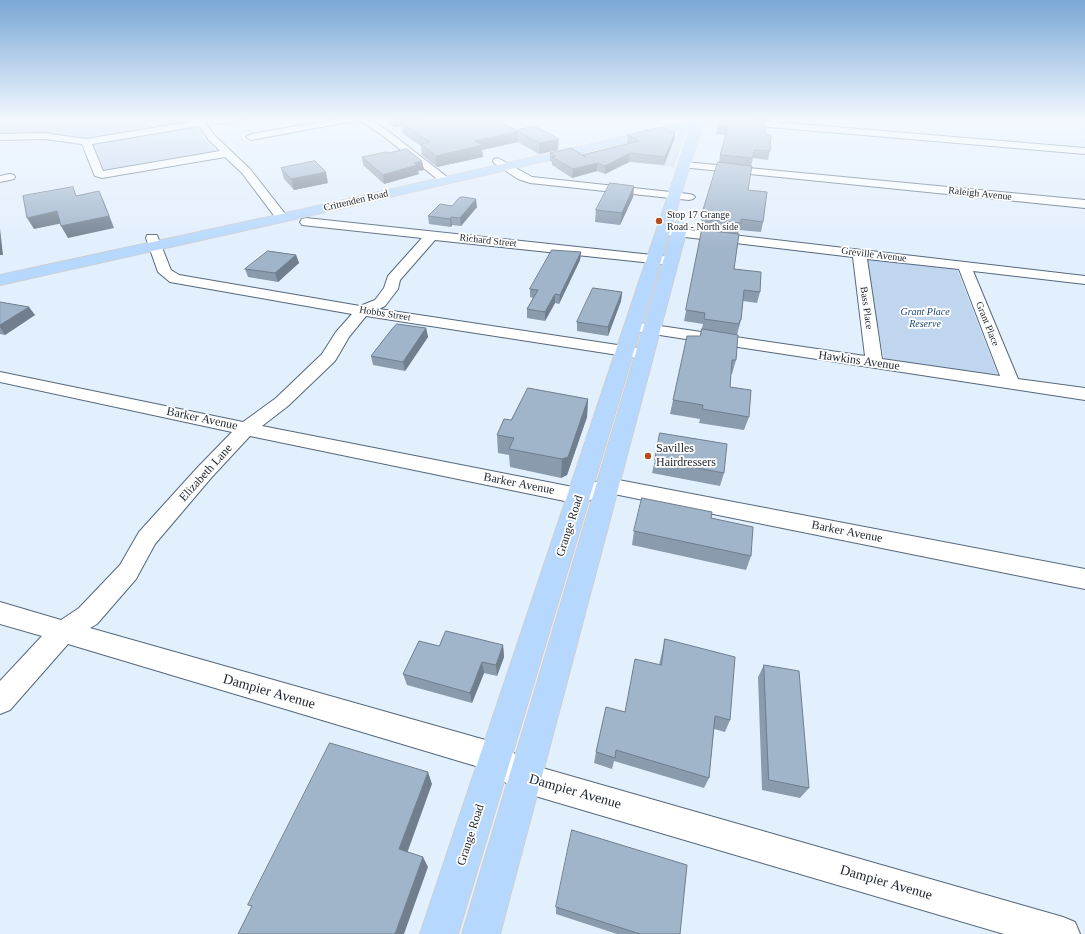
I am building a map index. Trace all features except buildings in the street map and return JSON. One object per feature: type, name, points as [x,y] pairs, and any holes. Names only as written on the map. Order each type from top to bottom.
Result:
[{"type":"main road","name":"Crittenden Road","points":[[0,280],[154,242],[513,162]]},
{"type":"main road","name":"Crittenden Road","points":[[502,164],[513,162]]},
{"type":"main road","name":"Grange Road","points":[[481,934],[608,485],[635,353],[633,327],[686,162]]},
{"type":"main road","name":"Grange Road","points":[[439,934],[579,496],[635,353],[651,330],[699,162]]},
{"type":"main road","name":"Crittenden Road","points":[[0,273],[154,242]]},
{"type":"street","points":[[94,162],[99,174],[102,175],[179,162]]},
{"type":"street","points":[[236,162],[279,214]]},
{"type":"street","points":[[422,162],[442,177]]},
{"type":"street","name":"Raleigh Avenue","points":[[685,165],[697,162]]},
{"type":"street","name":"Raleigh Avenue","points":[[704,162],[1085,204]]},
{"type":"street","points":[[502,164],[522,177],[530,180],[689,197]]},
{"type":"street","name":"Richard Street","points":[[306,222],[671,261]]},
{"type":"street","name":"Greville Avenue","points":[[664,231],[1085,280]]},
{"type":"street","name":"Elizabeth Lane","points":[[0,701],[63,632],[88,616],[128,572],[147,538],[204,473],[246,429],[282,402],[329,358],[342,334],[362,311],[380,303],[390,289],[393,279],[432,235]]},
{"type":"street","name":"Hobbs Street","points":[[154,242],[165,272],[176,279],[362,311],[635,353]]},
{"type":"street","name":"Bass Place","points":[[858,253],[874,363]]},
{"type":"street","name":"Grant Place","points":[[964,266],[1011,384]]},
{"type":"street","name":"Hawkins Avenue","points":[[633,327],[1085,394]]},
{"type":"street","name":"Barker Avenue","points":[[0,377],[246,429],[579,496]]},
{"type":"street","points":[[579,496],[608,485]]},
{"type":"street","name":"Barker Avenue","points":[[608,485],[1085,579]]},
{"type":"street","name":"Dampier Avenue","points":[[0,613],[496,758],[525,778],[1063,934]]},
{"type":"shaded area","points":[[632,162],[676,162],[674,167]]},
{"type":"green space","points":[[101,162],[167,162],[105,172]]},
{"type":"green space","name":"Grant Place Reserve","points":[[865,258],[957,269],[998,375],[884,359]]},
{"type":"place","name":"Stop 17 Grange Road - North side","points":[[659,221]]},
{"type":"place","name":"Savilles Hairdressers","points":[[648,456]]}]
